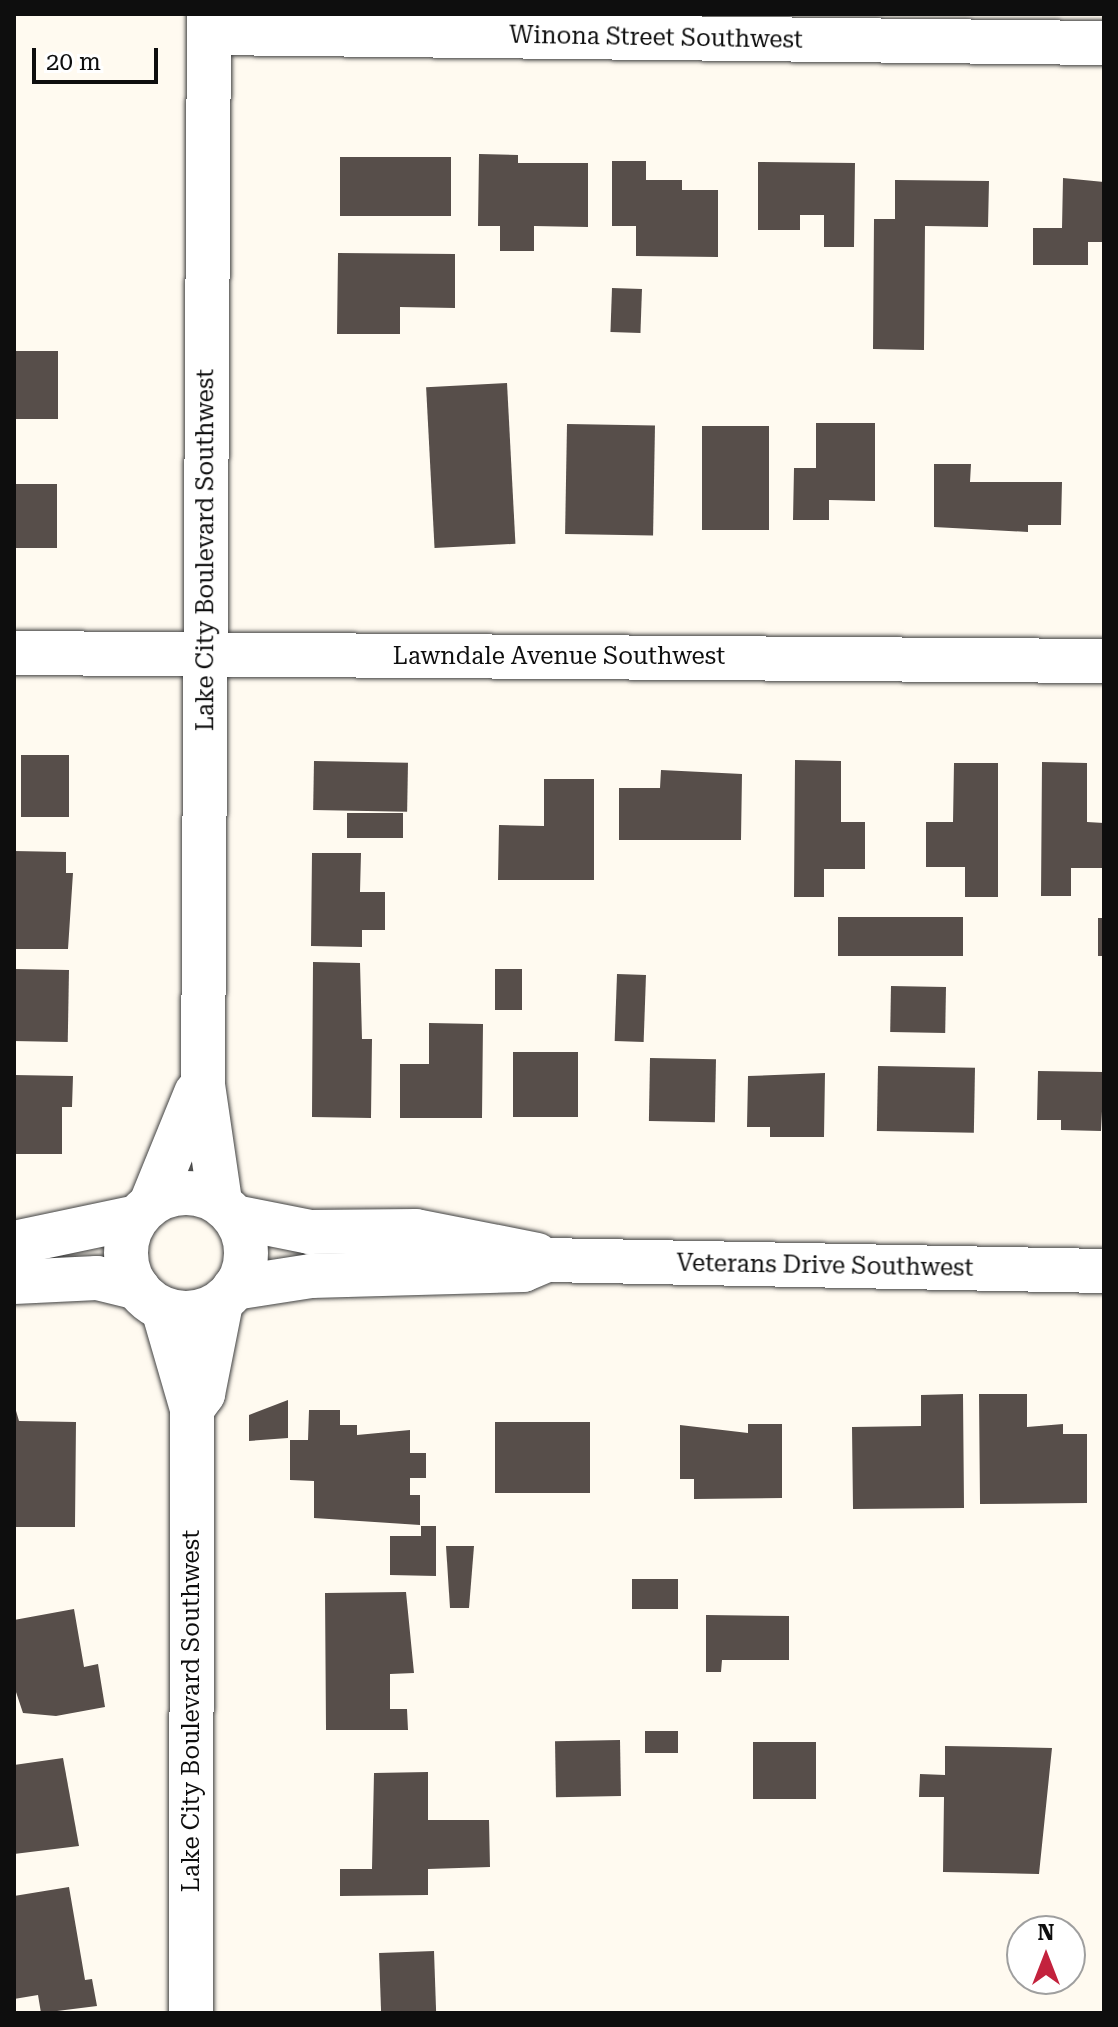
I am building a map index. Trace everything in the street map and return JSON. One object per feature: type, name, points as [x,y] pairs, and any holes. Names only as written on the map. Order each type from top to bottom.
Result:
[{"type":"street","name":"Winona Street Southwest","points":[[209,23],[1104,43]]},
{"type":"street","name":"Lake City Boulevard Southwest","points":[[209,23],[203,1085],[227,1210]]},
{"type":"street","name":"Lawndale Avenue Southwest","points":[[14,653],[1104,661]]},
{"type":"street","name":"Lake City Boulevard Southwest","points":[[145,1209],[203,1085]]},
{"type":"street","points":[[14,1243],[145,1209],[188,1193],[227,1210],[246,1252],[228,1296],[151,1298],[97,1278],[14,1282]]},
{"type":"street","points":[[145,1209],[128,1255],[151,1298]]},
{"type":"street","name":"Veterans Drive Southwest","points":[[227,1210],[283,1230],[443,1234],[523,1248],[546,1260]]},
{"type":"street","name":"Veterans Drive Southwest","points":[[228,1296],[311,1276],[523,1270],[546,1260],[1104,1271]]},
{"type":"street","name":"Lake City Boulevard Southwest","points":[[192,1409],[203,1394],[228,1296]]},
{"type":"street","name":"Lake City Boulevard Southwest","points":[[151,1298],[192,1409],[191,2013]]},
{"type":"building","points":[[479,154],[518,155],[518,163],[588,163],[588,227],[534,226],[534,251],[500,251],[500,226],[478,226]]},
{"type":"building","points":[[340,157],[451,157],[451,216],[340,216]]},
{"type":"building","points":[[612,161],[646,161],[646,180],[682,180],[682,190],[718,190],[718,257],[636,256],[636,226],[612,226]]},
{"type":"building","points":[[758,162],[855,163],[854,247],[824,247],[824,215],[800,215],[800,230],[758,230]]},
{"type":"building","points":[[1063,178],[1104,182],[1104,242],[1088,242],[1088,265],[1033,265],[1033,228],[1062,228]]},
{"type":"building","points":[[895,180],[989,181],[988,227],[925,226],[924,350],[873,349],[874,219],[895,219]]},
{"type":"building","points":[[338,253],[455,254],[455,308],[400,307],[400,334],[337,334]]},
{"type":"building","points":[[612,288],[642,289],[640,333],[610,332]]},
{"type":"building","points":[[14,351],[58,351],[58,419],[14,419]]},
{"type":"building","points":[[507,383],[515,544],[435,548],[426,387]]},
{"type":"building","points":[[816,423],[875,423],[875,501],[829,500],[829,520],[793,520],[794,468],[816,468]]},
{"type":"building","points":[[567,424],[655,426],[653,536],[565,534]]},
{"type":"building","points":[[702,426],[769,426],[769,530],[702,530]]},
{"type":"building","points":[[934,464],[971,464],[970,482],[1062,482],[1061,525],[1028,525],[1028,532],[934,527]]},
{"type":"building","points":[[14,484],[57,484],[57,548],[14,548]]},
{"type":"building","points":[[21,755],[69,755],[69,817],[21,817]]},
{"type":"building","points":[[795,760],[841,761],[841,822],[865,822],[865,869],[824,869],[824,897],[794,897]]},
{"type":"building","points":[[314,761],[408,763],[407,812],[313,810]]},
{"type":"building","points":[[1042,762],[1087,763],[1087,822],[1104,823],[1104,868],[1071,868],[1071,896],[1041,896]]},
{"type":"building","points":[[954,763],[998,763],[998,897],[965,897],[965,867],[926,867],[926,822],[953,822]]},
{"type":"building","points":[[661,770],[742,774],[741,840],[619,840],[619,788],[660,788]]},
{"type":"building","points":[[544,779],[594,779],[594,880],[498,880],[499,825],[544,826]]},
{"type":"building","points":[[347,813],[403,813],[403,838],[347,838]]},
{"type":"building","points":[[14,851],[66,852],[66,873],[73,873],[68,949],[14,949]]},
{"type":"building","points":[[312,853],[361,853],[360,892],[385,892],[385,930],[362,930],[362,947],[311,946]]},
{"type":"building","points":[[838,917],[963,917],[963,956],[838,956]]},
{"type":"building","points":[[1098,918],[1104,918],[1104,956],[1098,956]]},
{"type":"building","points":[[313,962],[360,963],[362,1039],[372,1039],[371,1118],[312,1117]]},
{"type":"building","points":[[14,969],[69,970],[68,1042],[14,1041]]},
{"type":"building","points":[[495,969],[522,969],[522,1010],[495,1010]]},
{"type":"building","points":[[617,974],[646,975],[644,1042],[615,1041]]},
{"type":"building","points":[[891,986],[946,987],[945,1033],[890,1032]]},
{"type":"building","points":[[429,1023],[483,1024],[482,1118],[400,1118],[400,1064],[429,1064]]},
{"type":"building","points":[[513,1052],[578,1052],[578,1117],[513,1117]]},
{"type":"building","points":[[650,1058],[716,1059],[715,1122],[649,1121]]},
{"type":"building","points":[[878,1066],[975,1068],[974,1133],[877,1131]]},
{"type":"building","points":[[1038,1071],[1104,1072],[1101,1131],[1061,1130],[1061,1120],[1037,1120]]},
{"type":"building","points":[[825,1073],[824,1137],[770,1137],[770,1127],[747,1127],[748,1076]]},
{"type":"building","points":[[14,1075],[73,1076],[72,1107],[62,1107],[62,1154],[14,1154]]},
{"type":"building","points":[[963,1394],[964,1508],[853,1509],[852,1427],[921,1426],[921,1395]]},
{"type":"building","points":[[979,1394],[1027,1394],[1027,1427],[1063,1424],[1063,1434],[1087,1434],[1087,1503],[980,1504]]},
{"type":"building","points":[[288,1400],[288,1438],[249,1441],[249,1415]]},
{"type":"building","points":[[14,1404],[19,1421],[76,1422],[75,1527],[14,1527]]},
{"type":"building","points":[[309,1410],[340,1410],[340,1425],[357,1425],[357,1435],[410,1430],[410,1453],[426,1453],[426,1478],[410,1478],[410,1495],[420,1495],[420,1525],[314,1518],[314,1481],[290,1480],[290,1440],[308,1440]]},
{"type":"building","points":[[495,1422],[590,1422],[590,1493],[495,1493]]},
{"type":"building","points":[[748,1424],[782,1424],[782,1498],[694,1499],[694,1479],[680,1479],[680,1425],[748,1433]]},
{"type":"building","points":[[421,1526],[436,1526],[436,1576],[390,1575],[390,1536],[421,1536]]},
{"type":"building","points":[[446,1546],[474,1546],[469,1608],[450,1608]]},
{"type":"building","points":[[632,1579],[678,1579],[678,1609],[632,1609]]},
{"type":"building","points":[[406,1592],[414,1673],[390,1674],[390,1709],[407,1709],[408,1730],[326,1730],[325,1593]]},
{"type":"building","points":[[74,1609],[84,1667],[98,1664],[105,1707],[56,1716],[23,1713],[14,1686],[14,1620]]},
{"type":"building","points":[[706,1615],[789,1616],[789,1660],[722,1660],[721,1672],[706,1672]]},
{"type":"building","points":[[645,1731],[678,1731],[678,1753],[645,1753]]},
{"type":"building","points":[[620,1740],[621,1796],[556,1797],[555,1741]]},
{"type":"building","points":[[753,1742],[816,1742],[816,1799],[753,1799]]},
{"type":"building","points":[[945,1746],[1052,1748],[1039,1874],[943,1872],[944,1797],[919,1797],[920,1774],[945,1775]]},
{"type":"building","points":[[63,1758],[79,1846],[14,1854],[14,1765]]},
{"type":"building","points":[[428,1772],[428,1820],[489,1820],[490,1867],[428,1869],[428,1895],[340,1896],[340,1869],[372,1869],[374,1773]]},
{"type":"building","points":[[69,1887],[85,1980],[92,1979],[97,2006],[41,2013],[38,1995],[14,1999],[14,1896]]},
{"type":"building","points":[[434,1951],[436,2013],[381,2013],[379,1953]]}]
